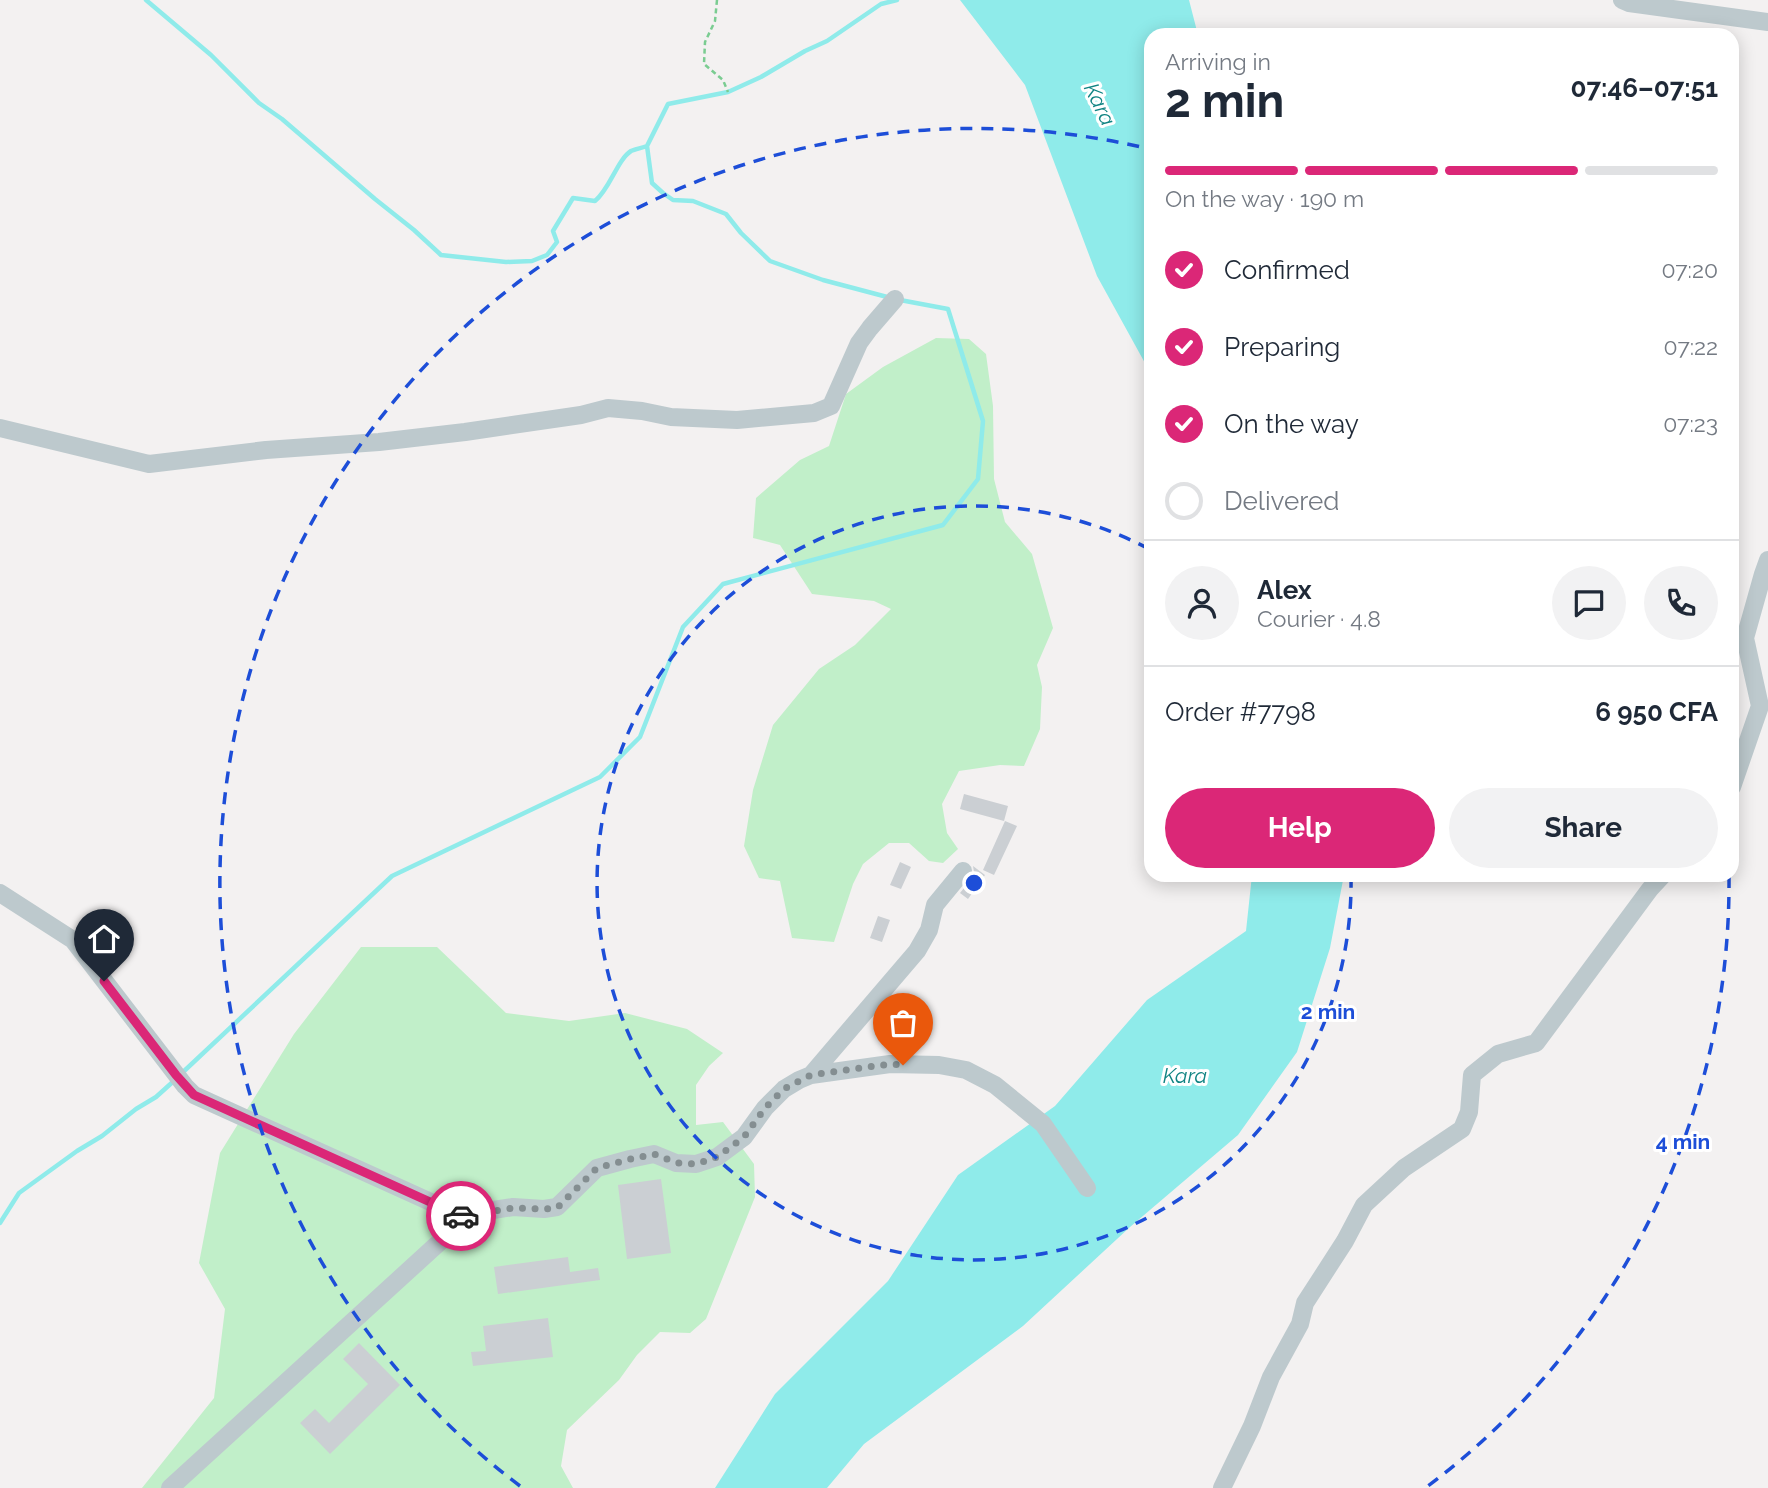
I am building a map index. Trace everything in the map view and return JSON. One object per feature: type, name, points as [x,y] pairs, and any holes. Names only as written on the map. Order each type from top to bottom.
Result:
[{"type":"street","points":[[1622,0],[1768,22]]},
{"type":"street","points":[[0,428],[149,464],[266,450],[379,442],[464,432],[581,415],[608,408],[671,417],[737,420],[814,413],[831,406],[859,344],[895,299]]},
{"type":"street","points":[[1739,768],[1760,706],[1745,638],[1768,560]]},
{"type":"street","points":[[811,1075],[918,951],[929,930],[935,905],[963,871]]},
{"type":"street","points":[[1222,1488],[1252,1426],[1271,1377],[1300,1324],[1305,1303],[1345,1241],[1364,1205],[1404,1168],[1462,1129],[1469,1112],[1472,1075],[1498,1054],[1536,1043],[1656,882]]},
{"type":"street","points":[[0,893],[73,940],[194,1095],[466,1218]]},
{"type":"street","points":[[170,1488],[466,1218],[513,1208],[557,1208],[597,1168],[631,1159],[654,1154],[677,1163],[696,1164],[717,1157],[744,1137],[765,1108],[784,1089],[811,1075],[890,1064],[939,1065],[966,1070],[995,1085],[1043,1124],[1087,1188]]},
{"type":"path","points":[[717,0],[715,21],[705,42],[704,64],[723,80],[728,92]]},
{"type":"green space","points":[[936,338],[969,339],[986,354],[993,406],[994,479],[1005,522],[1032,554],[1053,628],[1037,665],[1042,687],[1040,729],[1024,766],[1000,765],[959,771],[942,804],[947,833],[958,849],[943,863],[929,861],[909,843],[889,843],[863,864],[853,884],[834,942],[792,938],[780,881],[759,878],[744,846],[753,790],[773,725],[819,669],[855,645],[891,609],[874,601],[812,594],[780,545],[753,538],[756,498],[800,460],[829,446],[846,394],[883,367]]},
{"type":"green space","points":[[361,947],[437,947],[506,1013],[569,1021],[625,1013],[687,1029],[723,1053],[709,1066],[696,1085],[696,1125],[723,1122],[754,1164],[755,1197],[706,1319],[690,1333],[660,1332],[637,1355],[619,1380],[567,1430],[561,1466],[573,1488],[142,1488],[214,1398],[225,1309],[199,1263],[220,1153],[294,1034]]},
{"type":"water","name":"Kara","points":[[960,0],[1189,0],[1196,28],[1144,28],[1144,361],[1097,276],[1025,85]]},
{"type":"water","name":"Kara","points":[[1251,882],[1343,882],[1330,948],[1297,1052],[1238,1135],[1130,1227],[1023,1326],[864,1444],[827,1488],[715,1488],[775,1394],[888,1281],[958,1175],[1055,1106],[1147,1000],[1246,931]]},
{"type":"building","points":[[964,794],[1008,806],[1004,821],[960,809]]},
{"type":"building","points":[[1005,821],[1017,826],[994,875],[983,870]]},
{"type":"building","points":[[900,862],[911,867],[901,889],[890,885]]},
{"type":"building","points":[[973,866],[985,875],[968,899],[960,893],[972,878]]},
{"type":"building","points":[[878,916],[890,920],[882,942],[870,938]]},
{"type":"building","points":[[661,1179],[671,1253],[627,1259],[618,1185]]},
{"type":"building","points":[[568,1257],[570,1272],[598,1268],[600,1280],[498,1294],[494,1267]]},
{"type":"building","points":[[548,1318],[553,1357],[473,1366],[471,1352],[486,1351],[483,1326]]},
{"type":"building","points":[[359,1343],[400,1385],[330,1454],[300,1423],[315,1409],[329,1423],[368,1384],[343,1359]]},
{"type":"waterway","points":[[146,0],[211,55],[259,103],[282,119],[441,255],[506,262],[532,261],[547,255],[557,242],[553,231],[573,198],[595,201],[626,155],[647,146]]},
{"type":"waterway","points":[[891,298],[823,280],[770,261],[726,214],[693,201],[673,200],[652,183],[647,146],[668,104],[728,92],[827,41],[881,4],[897,0]]},
{"type":"waterway","points":[[182,1073],[392,876],[600,777],[640,737],[683,627],[723,584],[943,525],[978,479],[983,421],[948,309],[900,300]]},
{"type":"waterway","points":[[0,1223],[19,1193],[156,1097],[176,1079]]},
{"type":"way so far","points":[[461,1216],[466,1218],[513,1208],[557,1208],[597,1168],[631,1159],[654,1154],[677,1163],[696,1164],[717,1157],[744,1137],[765,1108],[784,1089],[799,1080],[811,1075],[890,1064],[903,1065]]},
{"type":"route","points":[[104,981],[194,1095],[461,1216]]}]
